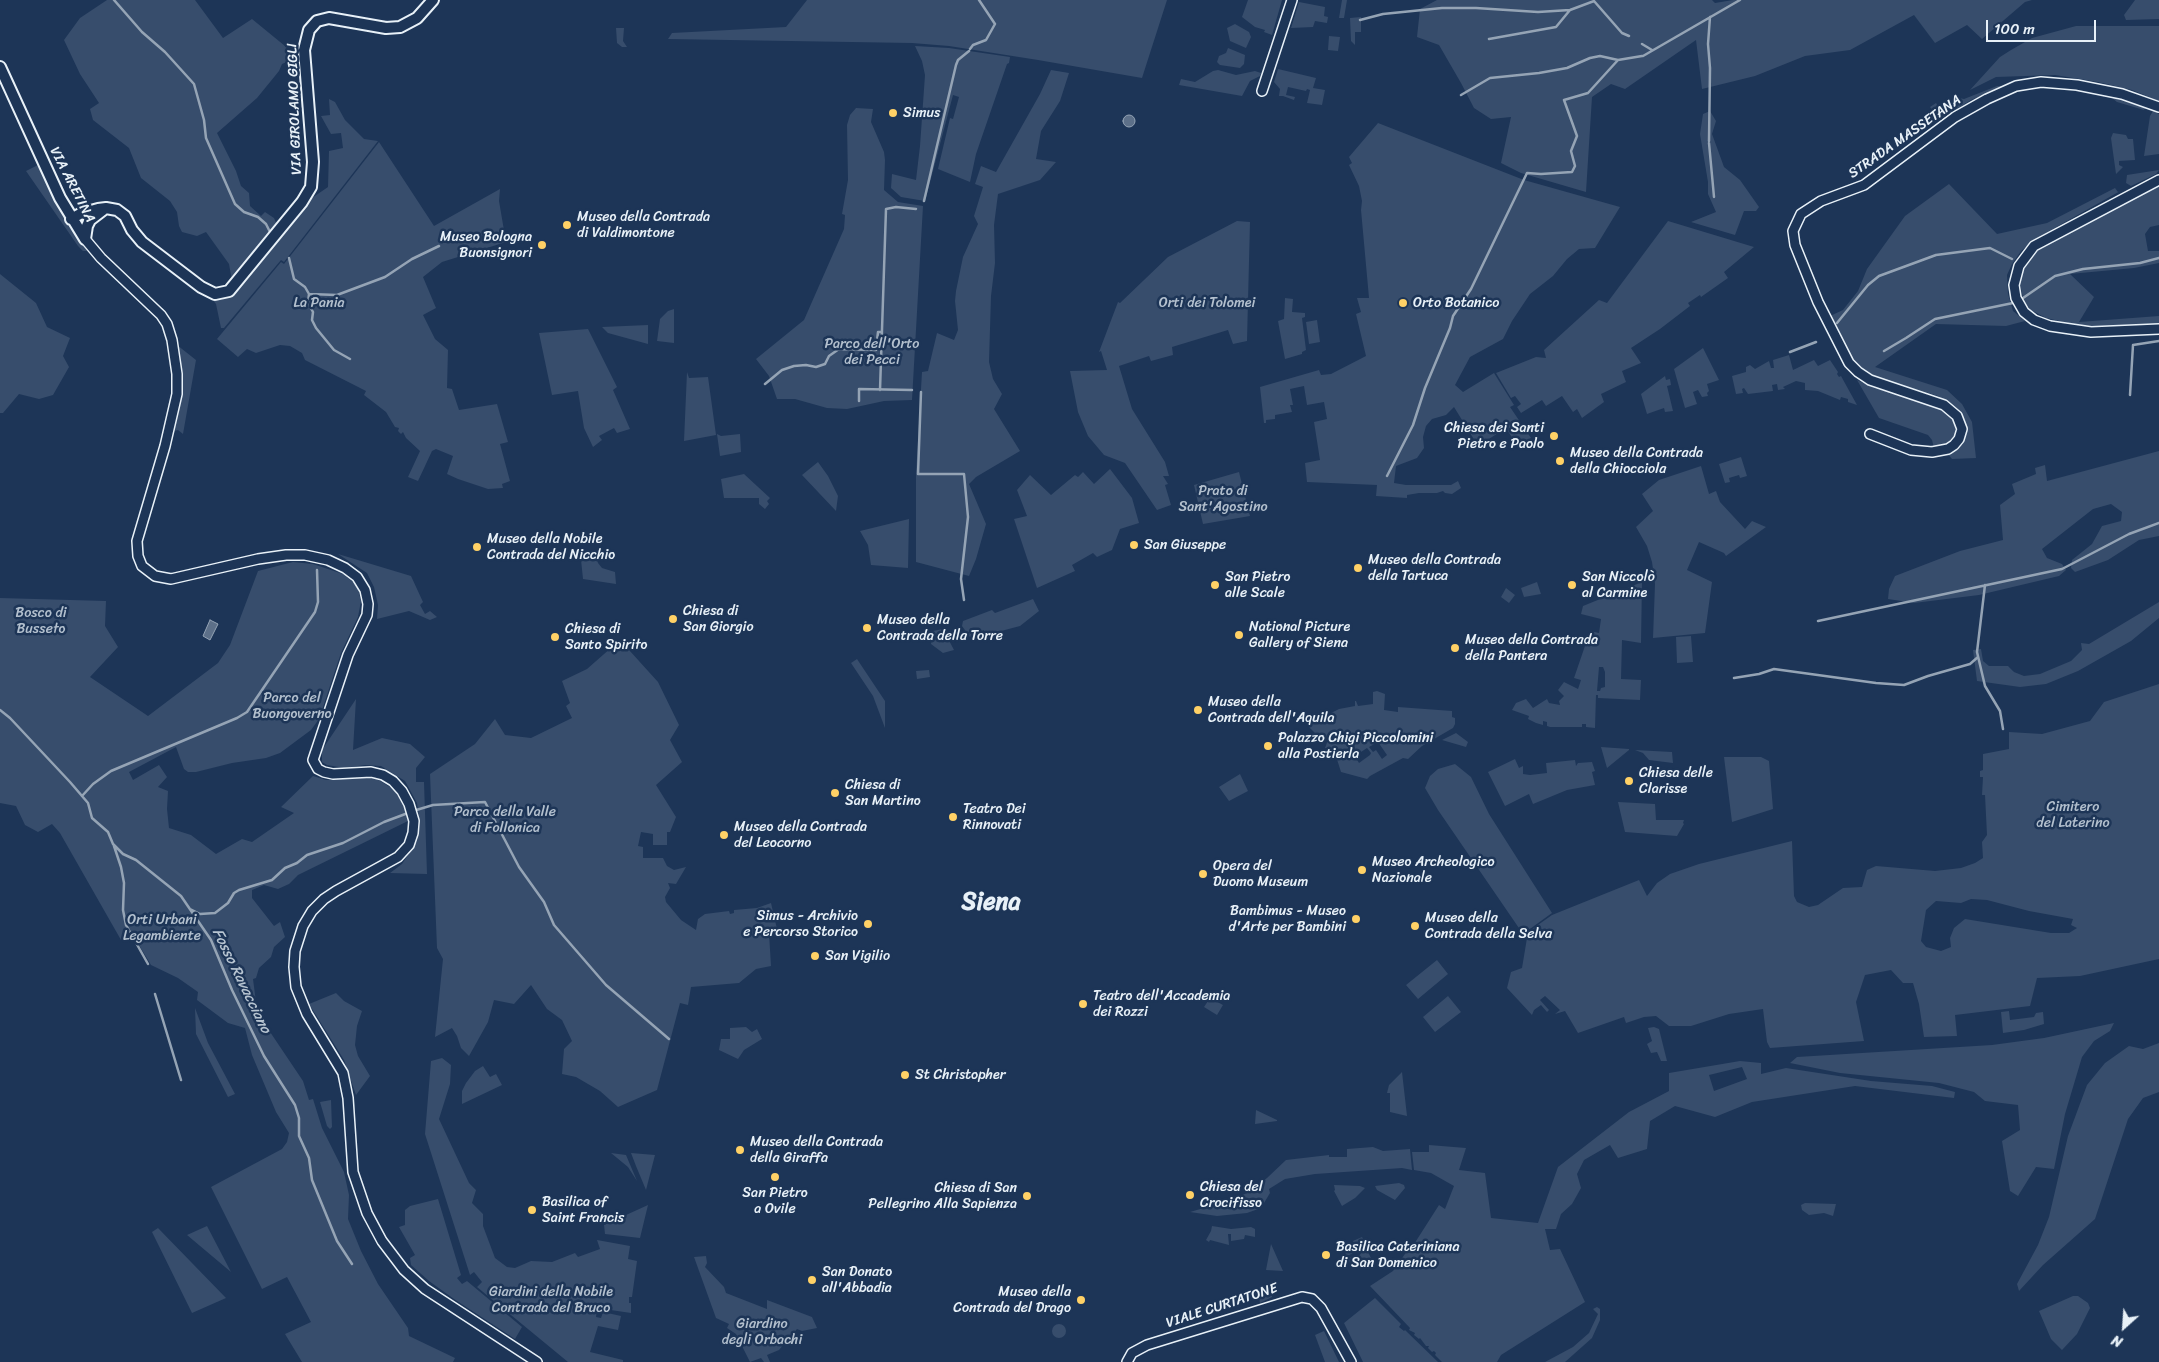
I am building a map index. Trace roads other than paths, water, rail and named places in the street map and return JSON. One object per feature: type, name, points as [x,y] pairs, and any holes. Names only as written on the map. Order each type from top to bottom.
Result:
[{"type":"main road","name":"VIA GIROLAMO GIGLI","points":[[106,208],[115,209],[122,213],[142,242],[206,290],[218,294],[233,288],[307,194],[312,183],[313,170],[304,50],[309,30],[317,22],[329,18],[386,28],[400,27],[419,16],[433,0]]},
{"type":"main road","name":"VIA ARETINA","points":[[0,67],[71,219],[85,240]]},
{"type":"main road","points":[[71,219],[80,214],[106,208]]},
{"type":"main road","points":[[85,240],[90,220],[106,208]]},
{"type":"street","points":[[1262,90],[1292,0]]},
{"type":"street","name":"STRADA MASSETANA","points":[[1870,434],[1911,450],[1932,452],[1948,449],[1954,445],[1960,436],[1962,426],[1954,413],[1944,405],[1870,380],[1851,366],[1818,302],[1795,246],[1793,231],[1800,214],[1821,201],[1867,183],[1955,117],[1987,99],[2016,86],[2041,82],[2077,85],[2128,96],[2159,108]]},
{"type":"street","points":[[2159,180],[2034,246],[2019,266],[2014,285],[2016,298],[2024,312],[2034,320],[2050,326],[2091,332],[2159,329]]},
{"type":"street","name":"VIA ARETINA","points":[[85,240],[164,320],[172,340],[177,392],[163,452],[137,541],[140,563],[151,574],[171,579],[258,560],[300,555],[318,557],[332,562],[357,577],[367,593],[368,611],[348,655],[315,751],[314,763],[318,769],[328,774],[364,771],[383,775],[400,787],[409,804],[414,821],[412,840],[402,854],[389,863],[324,899],[307,919],[297,944],[294,958],[296,987],[307,1014],[343,1073],[348,1098],[353,1172],[367,1213],[382,1242],[404,1270],[429,1292],[537,1362]]},
{"type":"street","name":"VIALE CURTATONE","points":[[1127,1362],[1132,1353],[1147,1345],[1294,1298],[1304,1297],[1312,1299],[1326,1315],[1351,1362]]},
{"type":"waterway","points":[[114,0],[142,32],[165,52],[194,84],[204,120],[206,138],[235,204],[244,212],[258,217],[266,224],[270,232]]},
{"type":"waterway","points":[[970,49],[973,45],[986,40],[995,24],[979,0]]},
{"type":"waterway","points":[[1643,56],[1740,0]]},
{"type":"waterway","points":[[1360,20],[1383,14],[1442,8],[1538,12],[1570,10],[1594,1],[1622,33],[1629,36]]},
{"type":"waterway","points":[[1489,39],[1556,27],[1570,10]]},
{"type":"waterway","points":[[1709,141],[1710,68],[1708,44],[1710,17]]},
{"type":"waterway","points":[[1642,44],[1652,50]]},
{"type":"waterway","points":[[924,201],[956,65],[958,60],[969,51]]},
{"type":"waterway","points":[[1461,95],[1490,78],[1567,68],[1590,58],[1600,56],[1618,60],[1642,56]]},
{"type":"waterway","points":[[1387,476],[1413,425],[1453,316],[1471,289],[1527,173],[1572,172],[1575,166],[1571,151],[1577,136],[1564,100],[1588,93],[1618,60]]},
{"type":"waterway","points":[[1709,143],[1714,197]]},
{"type":"waterway","points":[[880,390],[886,209],[896,207],[916,209]]},
{"type":"waterway","points":[[289,258],[294,279],[305,287],[309,294],[337,295],[385,277],[412,259],[439,246]]},
{"type":"waterway","points":[[1837,323],[1868,285],[1879,276],[1936,255],[1990,248],[2012,259]]},
{"type":"waterway","points":[[2023,298],[2055,276],[2083,269],[2140,263],[2159,258]]},
{"type":"waterway","points":[[309,294],[308,303],[313,312],[312,320],[316,328],[334,350],[350,359]]},
{"type":"waterway","points":[[1884,351],[1935,319],[2013,303]]},
{"type":"waterway","points":[[765,384],[782,370],[794,366],[806,365],[816,367],[825,364],[829,356],[839,349],[876,350],[878,332],[882,332]]},
{"type":"waterway","points":[[2130,395],[2133,345],[2159,341]]},
{"type":"waterway","points":[[1790,352],[1816,342]]},
{"type":"waterway","points":[[859,401],[859,389],[912,390]]},
{"type":"waterway","points":[[921,392],[918,474],[964,474],[968,517],[961,579],[964,600]]},
{"type":"waterway","points":[[1818,621],[2062,569],[2129,534],[2159,523]]},
{"type":"waterway","points":[[82,796],[93,784],[111,771],[237,718],[247,712],[315,612],[318,602],[317,570]]},
{"type":"waterway","points":[[1985,585],[1977,652],[1985,686],[2000,711],[2003,729]]},
{"type":"waterway","points":[[1734,678],[1759,674],[1774,669],[1904,685],[1970,664],[1978,657]]},
{"type":"waterway","name":"Fosso Ravacciano","points":[[0,710],[10,718],[88,803],[92,818],[108,832],[113,844],[123,854],[136,860],[181,896],[211,940],[232,990],[264,1056],[295,1105],[299,1118],[299,1136],[309,1158],[312,1180],[337,1241],[352,1264]]},
{"type":"waterway","points":[[413,811],[433,805],[485,802],[519,867],[544,902],[554,925],[606,985],[669,1039]]},
{"type":"waterway","points":[[190,909],[200,914],[215,913],[228,903],[234,893],[239,890],[272,880],[285,868],[297,863],[307,855],[343,843],[384,822],[408,813]]},
{"type":"waterway","points":[[114,846],[124,883],[123,910],[126,925],[148,964]]},
{"type":"waterway","points":[[155,994],[181,1080]]},
{"type":"place","name":"Simus","points":[[893,113]]},
{"type":"place","name":"Museo della Contrada di Valdimontone","points":[[567,225]]},
{"type":"place","name":"Museo Bologna Buonsignori","points":[[542,245]]},
{"type":"place","name":"Orto Botanico","points":[[1403,303]]},
{"type":"place","name":"Chiesa dei Santi Pietro e Paolo","points":[[1554,436]]},
{"type":"place","name":"Museo della Contrada della Chiocciola","points":[[1560,461]]},
{"type":"place","name":"San Giuseppe","points":[[1134,545]]},
{"type":"place","name":"Museo della Nobile Contrada del Nicchio","points":[[477,547]]},
{"type":"place","name":"Museo della Contrada della Tartuca","points":[[1358,568]]},
{"type":"place","name":"San Pietro alle Scale","points":[[1215,585]]},
{"type":"place","name":"San Niccolò al Carmine","points":[[1572,585]]},
{"type":"place","name":"Chiesa di San Giorgio","points":[[673,619]]},
{"type":"place","name":"Museo della Contrada della Torre","points":[[867,628]]},
{"type":"place","name":"National Picture Gallery of Siena","points":[[1239,635]]},
{"type":"place","name":"Chiesa di Santo Spirito","points":[[555,637]]},
{"type":"place","name":"Museo della Contrada della Pantera","points":[[1455,648]]},
{"type":"place","name":"Museo della Contrada dell'Aquila","points":[[1198,710]]},
{"type":"place","name":"Palazzo Chigi Piccolomini alla Postierla","points":[[1268,746]]},
{"type":"place","name":"Chiesa delle Clarisse","points":[[1629,781]]},
{"type":"place","name":"Chiesa di San Martino","points":[[835,793]]},
{"type":"place","name":"Teatro Dei Rinnovati","points":[[953,817]]},
{"type":"place","name":"Museo della Contrada del Leocorno","points":[[724,835]]},
{"type":"place","name":"Museo Archeologico Nazionale","points":[[1362,870]]},
{"type":"place","name":"Opera del Duomo Museum","points":[[1203,874]]},
{"type":"place","name":"Bambimus - Museo d'Arte per Bambini","points":[[1356,919]]},
{"type":"place","name":"Simus - Archivio e Percorso Storico","points":[[868,924]]},
{"type":"place","name":"Museo della Contrada della Selva","points":[[1415,926]]},
{"type":"place","name":"San Vigilio","points":[[815,956]]},
{"type":"place","name":"Teatro dell'Accademia dei Rozzi","points":[[1083,1004]]},
{"type":"place","name":"St Christopher","points":[[905,1075]]},
{"type":"place","name":"Museo della Contrada della Giraffa","points":[[740,1150]]},
{"type":"place","name":"San Pietro a Ovile","points":[[775,1177]]},
{"type":"place","name":"Chiesa del Crocifisso","points":[[1190,1195]]},
{"type":"place","name":"Chiesa di San Pellegrino Alla Sapienza","points":[[1027,1196]]},
{"type":"place","name":"Basilica of Saint Francis","points":[[532,1210]]},
{"type":"place","name":"Basilica Cateriniana di San Domenico","points":[[1326,1255]]},
{"type":"place","name":"San Donato all'Abbadia","points":[[812,1280]]},
{"type":"place","name":"Museo della Contrada del Drago","points":[[1081,1300]]},
{"type":"district","name":"Siena","points":[[991,903]]},
{"type":"park label","name":"La Pania","points":[[319,303]]},
{"type":"park label","name":"Orti dei Tolomei","points":[[1207,303]]},
{"type":"park label","name":"Parco dell'Orto dei Pecci","points":[[872,352]]},
{"type":"park label","name":"Prato di Sant'Agostino","points":[[1223,500]]},
{"type":"park label","name":"Bosco di Busseto","points":[[41,622]]},
{"type":"park label","name":"Parco del Buongoverno","points":[[292,706]]},
{"type":"park label","name":"Cimitero del Laterino","points":[[2073,816]]},
{"type":"park label","name":"Parco della Valle di Follonica","points":[[505,820]]},
{"type":"park label","name":"Orti Urbani Legambiente","points":[[162,928]]},
{"type":"park label","name":"Giardini della Nobile Contrada del Bruco","points":[[551,1300]]},
{"type":"park label","name":"Giardino degli Orbachi","points":[[762,1332]]}]
